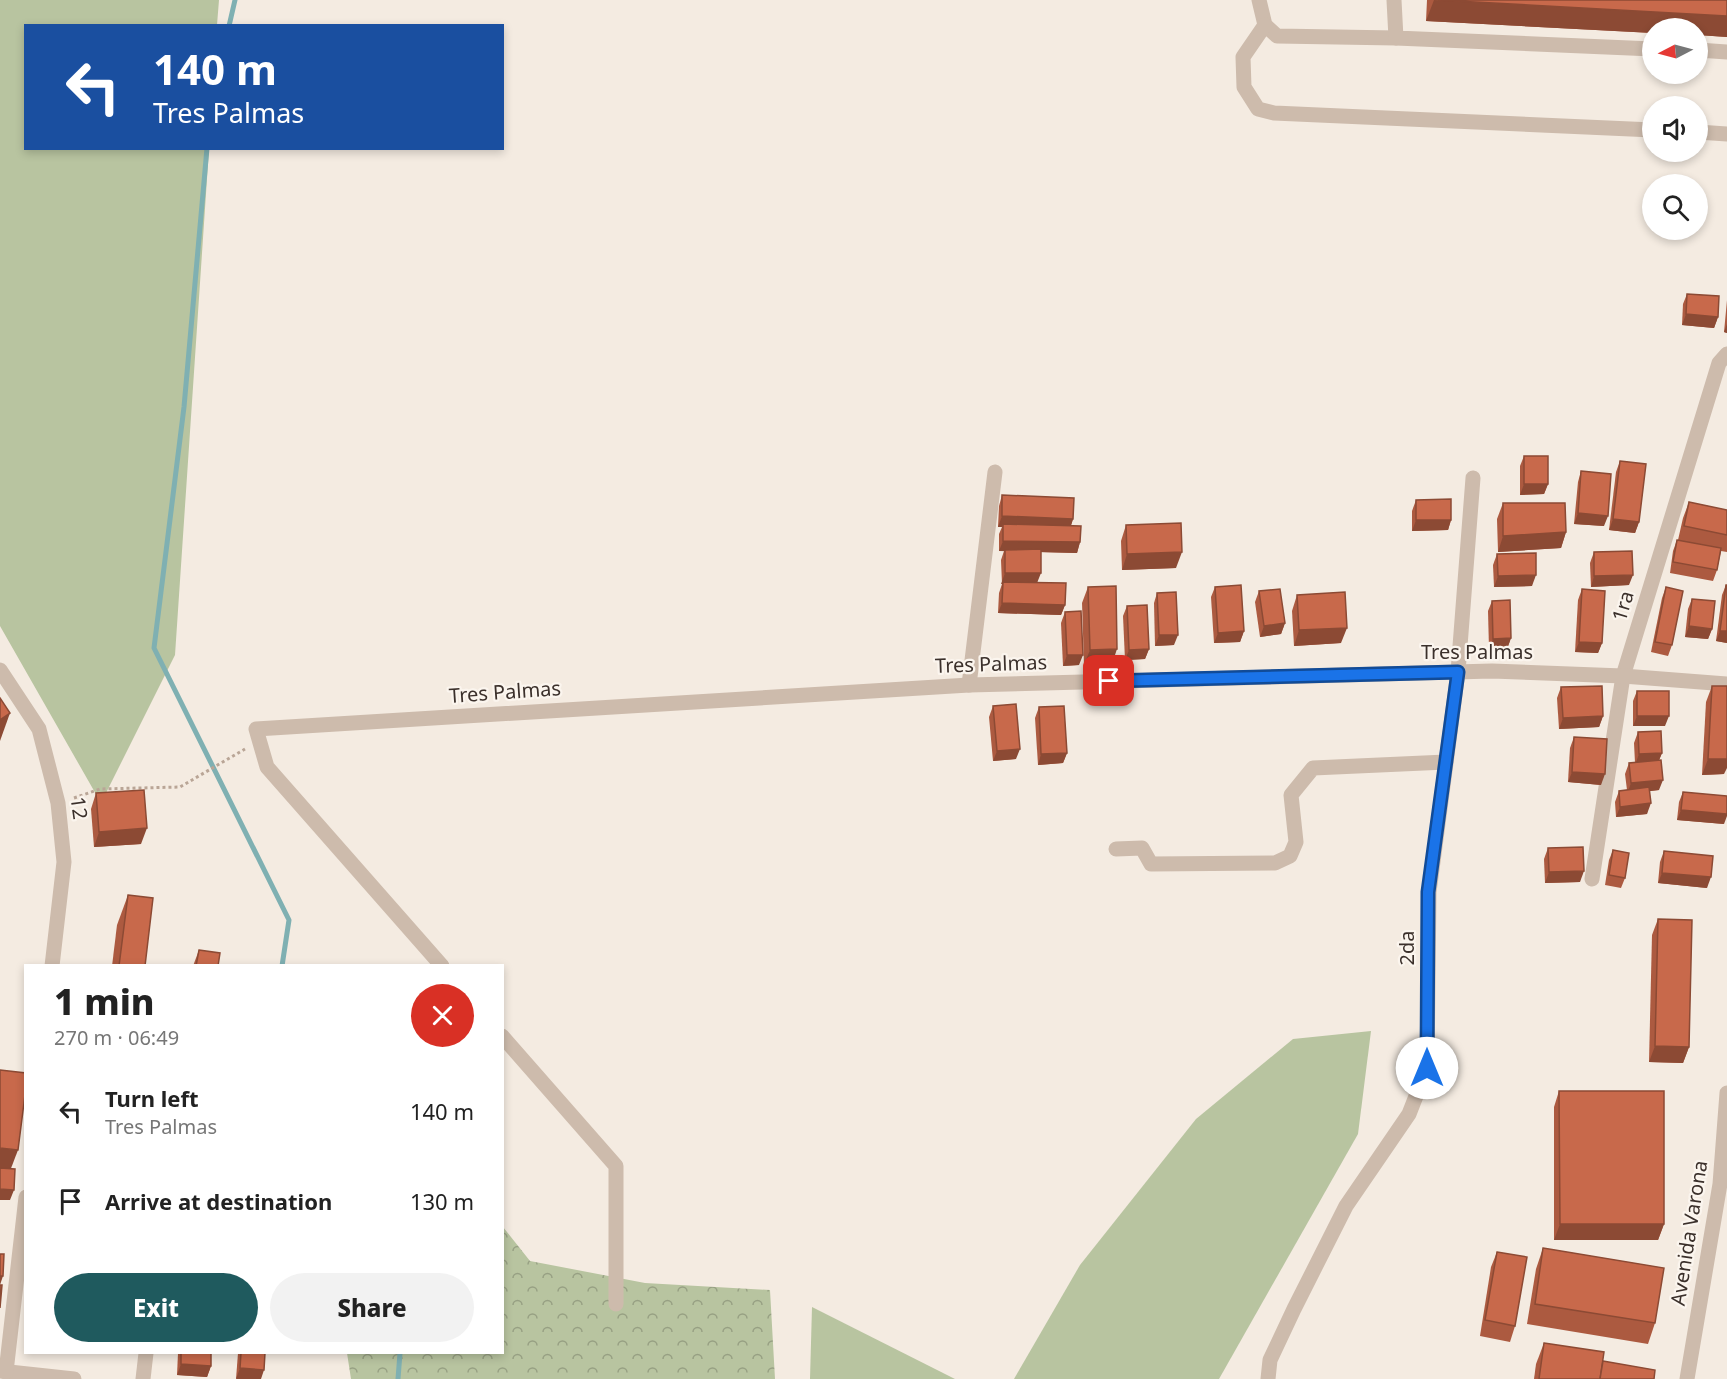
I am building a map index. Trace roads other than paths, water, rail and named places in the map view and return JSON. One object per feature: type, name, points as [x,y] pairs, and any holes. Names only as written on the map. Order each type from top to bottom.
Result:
[{"type":"street","points":[[1259,0],[1265,25],[1276,36],[1396,38],[1642,49]]},
{"type":"street","points":[[1394,0],[1396,38]]},
{"type":"street","points":[[1265,25],[1243,57],[1244,87],[1258,109],[1274,113],[1642,130]]},
{"type":"street","points":[[1708,51],[1727,52]]},
{"type":"street","points":[[1708,133],[1727,134]]},
{"type":"street","name":"1ra","points":[[1592,879],[1623,676],[1719,363],[1727,354]]},
{"type":"street","points":[[969,684],[995,472]]},
{"type":"street","name":"2da","points":[[1268,1379],[1270,1360],[1341,1216],[1409,1114],[1427,1068],[1428,892],[1458,672],[1473,478]]},
{"type":"street","name":"12","points":[[0,670],[39,729],[58,803],[64,862],[52,964]]},
{"type":"street","name":"Tres Palmas","points":[[440,964],[267,766],[258,734],[969,684],[1492,671],[1623,676],[1727,684]]},
{"type":"street","points":[[1116,849],[1142,848],[1151,864],[1275,862],[1290,856],[1296,842],[1291,795],[1313,768],[1446,762]]},
{"type":"street","points":[[504,1038],[616,1166],[616,1304]]},
{"type":"street","name":"Avenida Varona","points":[[1687,1379],[1720,1184],[1727,1093]]},
{"type":"street","points":[[24,1212],[3,1372],[74,1379]]},
{"type":"street","points":[[143,1379],[146,1354]]},
{"type":"waterway","points":[[229,24],[235,0]]},
{"type":"waterway","points":[[207,150],[184,407],[154,648],[289,920],[282,964]]},
{"type":"waterway","points":[[398,1379],[400,1354]]}]
